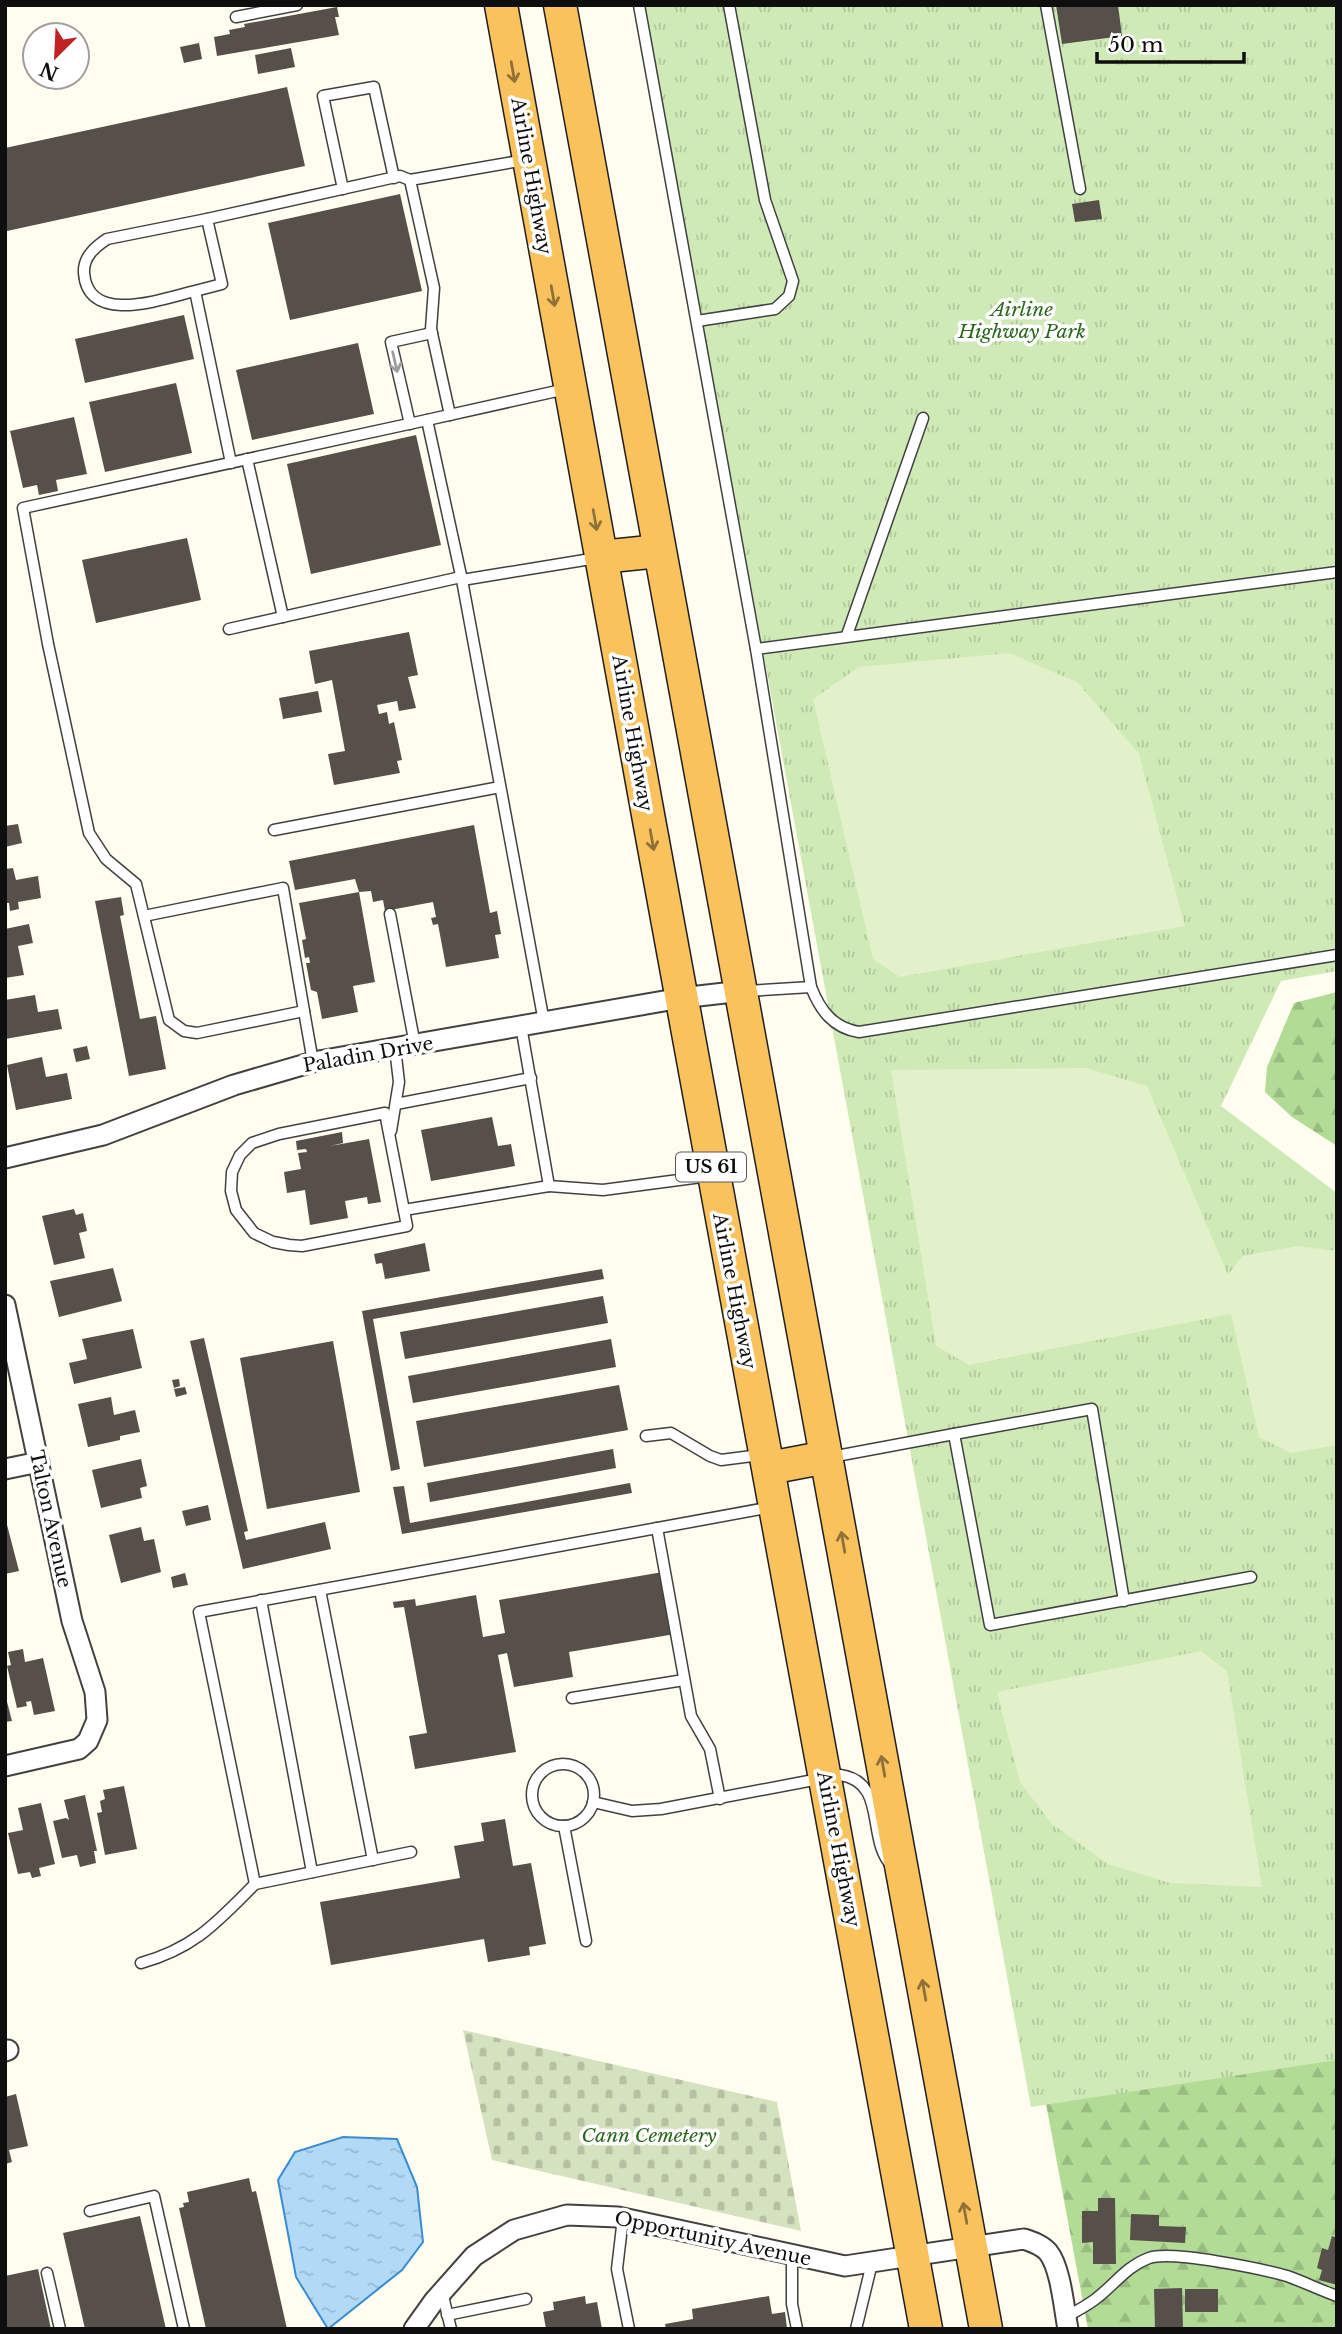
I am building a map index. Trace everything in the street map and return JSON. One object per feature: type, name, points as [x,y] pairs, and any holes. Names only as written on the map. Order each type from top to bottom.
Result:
[{"type":"highway","name":"Airline Highway","points":[[501,5],[713,1176],[768,1461],[926,2329]]},
{"type":"highway","points":[[543,5],[608,265]]},
{"type":"highway","name":"US 61","points":[[560,5],[986,2329]]},
{"type":"highway","points":[[601,557],[659,551]]},
{"type":"highway","points":[[768,1461],[827,1457]]},
{"type":"street","name":"Paladin Drive","points":[[5,1158],[103,1135],[234,1084],[313,1062],[681,998],[742,991]]},
{"type":"street","name":"Talton Avenue","points":[[5,1305],[72,1621],[95,1692],[98,1710],[94,1732],[79,1749],[5,1766]]},
{"type":"street","points":[[5,1469],[39,1462]]},
{"type":"street","name":"Opportunity Avenue","points":[[414,2329],[474,2256],[514,2230],[567,2215],[623,2218],[845,2266],[1024,2239],[1037,2243],[1049,2253],[1055,2267],[1066,2323]]},
{"type":"lane","points":[[236,17],[298,5]]},
{"type":"lane","points":[[639,5],[756,649],[811,987],[820,1006],[832,1021],[841,1027],[859,1032],[1337,955]]},
{"type":"lane","points":[[697,321],[775,309],[789,296],[793,281],[765,200],[729,5]]},
{"type":"lane","points":[[1046,5],[1080,189]]},
{"type":"lane","points":[[343,189],[323,96],[374,87],[394,177]]},
{"type":"lane","points":[[207,219],[222,284],[129,306],[114,305],[95,295],[89,288],[83,268],[89,254],[107,239],[394,177],[410,180],[529,159]]},
{"type":"lane","points":[[410,180],[434,288],[432,333],[450,415]]},
{"type":"lane","points":[[195,291],[230,463]]},
{"type":"lane","points":[[410,424],[391,342],[432,333]]},
{"type":"lane","points":[[304,1012],[197,1033],[175,1027],[169,1020],[136,884],[106,859],[89,832],[48,644],[23,508],[570,388]]},
{"type":"lane","points":[[847,635],[923,418]]},
{"type":"lane","points":[[428,420],[461,579],[544,1022]]},
{"type":"lane","points":[[247,459],[282,617]]},
{"type":"lane","points":[[229,629],[461,579],[601,557]]},
{"type":"lane","points":[[756,649],[1337,572]]},
{"type":"lane","points":[[274,830],[500,787]]},
{"type":"lane","points":[[144,916],[283,888],[313,1062]]},
{"type":"lane","points":[[390,914],[415,1045]]},
{"type":"lane","points":[[742,991],[811,987]]},
{"type":"lane","points":[[521,1026],[549,1186]]},
{"type":"lane","points":[[390,1139],[399,1082],[395,1048]]},
{"type":"lane","points":[[396,1104],[531,1077]]},
{"type":"lane","points":[[385,1113],[404,1210],[407,1226],[302,1246],[273,1242],[254,1233],[244,1224],[236,1210],[231,1191],[232,1172],[240,1155],[252,1143],[279,1134],[385,1113]]},
{"type":"lane","points":[[404,1210],[549,1186],[603,1190],[713,1176]]},
{"type":"lane","points":[[827,1457],[1093,1409],[1124,1601]]},
{"type":"lane","points":[[646,1436],[671,1433],[709,1456],[721,1460],[768,1461]]},
{"type":"lane","points":[[954,1434],[990,1625],[1251,1577]]},
{"type":"lane","points":[[255,1884],[199,1612],[776,1506]]},
{"type":"lane","points":[[657,1528],[691,1716],[709,1749],[720,1799]]},
{"type":"lane","points":[[320,1590],[373,1860]]},
{"type":"lane","points":[[261,1601],[313,1872]]},
{"type":"lane","points":[[572,1698],[684,1680]]},
{"type":"lane","points":[[565,1764],[583,1771],[594,1788],[593,1802],[586,1816],[579,1822],[564,1826],[549,1823],[534,1808],[533,1787],[545,1769],[565,1764]]},
{"type":"lane","points":[[593,1802],[632,1811],[720,1799],[840,1775],[852,1777],[870,1794],[883,1858],[903,1877]]},
{"type":"lane","points":[[564,1826],[586,1941]]},
{"type":"lane","points":[[141,1963],[168,1955],[206,1932],[255,1884],[411,1853]]},
{"type":"lane","points":[[90,2211],[154,2196],[184,2329]]},
{"type":"lane","points":[[623,2218],[617,2269],[629,2329]]},
{"type":"lane","points":[[792,2254],[792,2304],[797,2329]]},
{"type":"lane","points":[[1066,2323],[1098,2298],[1123,2273],[1149,2258],[1164,2255],[1286,2276],[1337,2297]]},
{"type":"lane","points":[[856,2329],[872,2263]]},
{"type":"lane","points":[[47,2273],[60,2329]]},
{"type":"lane","points":[[442,2292],[451,2329]]},
{"type":"lane","points":[[447,2315],[526,2299]]},
{"type":"green space","name":"Airline Highway Park","points":[[644,5],[1337,5],[1337,971],[1281,981],[1221,1106],[1337,1193],[1337,2060],[1031,2107]]},
{"type":"green space","points":[[1009,653],[1077,682],[1139,754],[1185,926],[900,977],[873,959],[813,699],[859,667]]},
{"type":"green space","points":[[1337,992],[1337,1146],[1292,1117],[1265,1092],[1267,1067],[1294,1003]]},
{"type":"green space","points":[[1086,1068],[1147,1086],[1228,1275],[1242,1256],[1297,1246],[1337,1251],[1337,1445],[1291,1453],[1259,1437],[1231,1314],[969,1365],[936,1346],[891,1070]]},
{"type":"green space","points":[[1201,1651],[1227,1671],[1262,1887],[1170,1883],[1108,1864],[1052,1824],[1020,1782],[997,1692]]},
{"type":"green space","name":"Cann Cemetery","points":[[463,2030],[777,2102],[801,2231],[492,2160]]},
{"type":"green space","points":[[1337,2036],[1337,2329],[1088,2329],[1042,2082]]},
{"type":"water","points":[[343,2137],[397,2139],[417,2187],[423,2242],[402,2270],[328,2329],[296,2277],[278,2180],[295,2152]]},
{"type":"building","points":[[1056,5],[1118,5],[1122,36],[1062,44]]},
{"type":"building","points":[[337,7],[339,17],[335,17],[339,35],[217,56],[214,37],[230,34],[229,30],[245,27],[244,24]]},
{"type":"building","points":[[199,43],[202,59],[184,63],[180,47]]},
{"type":"building","points":[[291,48],[295,67],[258,74],[255,55]]},
{"type":"building","points":[[287,87],[305,166],[7,231],[5,148]]},
{"type":"building","points":[[400,194],[422,291],[290,320],[268,223]]},
{"type":"building","points":[[1099,200],[1102,219],[1075,222],[1072,204]]},
{"type":"building","points":[[184,315],[194,359],[85,383],[75,339]]},
{"type":"building","points":[[358,343],[374,414],[252,440],[236,370]]},
{"type":"building","points":[[176,383],[192,453],[105,472],[89,402]]},
{"type":"building","points":[[74,417],[87,474],[56,480],[58,491],[39,495],[37,485],[23,488],[10,431]]},
{"type":"building","points":[[416,435],[441,545],[311,574],[287,464]]},
{"type":"building","points":[[187,538],[201,600],[96,623],[82,560]]},
{"type":"building","points":[[409,632],[418,675],[408,677],[416,708],[399,711],[397,701],[377,705],[379,714],[387,712],[389,724],[394,722],[402,760],[397,761],[400,773],[334,785],[328,754],[345,751],[332,680],[315,684],[309,651]]},
{"type":"building","points":[[318,691],[322,712],[283,719],[279,698]]},
{"type":"building","points":[[18,824],[22,843],[5,847],[5,826]]},
{"type":"building","points":[[474,825],[490,913],[497,911],[501,934],[495,935],[499,958],[446,967],[438,924],[433,925],[431,918],[436,917],[433,902],[385,911],[383,900],[373,902],[371,891],[359,892],[355,879],[295,890],[289,861]]},
{"type":"building","points":[[13,868],[16,880],[38,876],[41,898],[18,902],[19,909],[10,911],[9,903],[5,903],[5,869]]},
{"type":"building","points":[[359,892],[375,982],[353,986],[358,1012],[322,1019],[317,992],[311,990],[306,963],[310,963],[309,957],[305,958],[302,940],[306,939],[299,903]]},
{"type":"building","points":[[121,897],[124,915],[120,916],[140,1019],[156,1016],[166,1069],[129,1076],[95,901]]},
{"type":"building","points":[[29,924],[33,943],[18,946],[24,975],[5,978],[5,929]]},
{"type":"building","points":[[35,995],[38,1012],[58,1009],[62,1029],[5,1039],[5,1000]]},
{"type":"building","points":[[87,1046],[90,1059],[76,1062],[73,1049]]},
{"type":"building","points":[[42,1057],[46,1077],[67,1073],[72,1099],[16,1110],[7,1065]]},
{"type":"building","points":[[492,1117],[498,1146],[511,1144],[515,1166],[431,1181],[421,1130]]},
{"type":"building","points":[[342,1132],[343,1143],[330,1146],[369,1139],[381,1202],[368,1204],[367,1197],[345,1201],[348,1218],[310,1225],[305,1190],[287,1193],[284,1172],[301,1169],[298,1153],[307,1152],[306,1149],[297,1150],[296,1141]]},
{"type":"building","points":[[74,1209],[76,1215],[83,1213],[87,1231],[79,1233],[85,1258],[54,1265],[42,1216]]},
{"type":"building","points":[[425,1243],[430,1271],[385,1279],[382,1263],[376,1264],[374,1254]]},
{"type":"building","points":[[113,1268],[122,1301],[59,1317],[50,1281]]},
{"type":"building","points":[[602,1269],[604,1279],[373,1319],[400,1469],[391,1471],[362,1311]]},
{"type":"building","points":[[603,1296],[608,1323],[405,1359],[400,1332]]},
{"type":"building","points":[[133,1329],[142,1368],[74,1384],[69,1363],[87,1359],[82,1339]]},
{"type":"building","points":[[204,1338],[248,1531],[244,1532],[246,1540],[325,1522],[331,1549],[243,1569],[190,1341]]},
{"type":"building","points":[[611,1339],[616,1367],[413,1403],[408,1376]]},
{"type":"building","points":[[333,1341],[360,1492],[267,1509],[240,1358]]},
{"type":"building","points":[[179,1379],[180,1386],[174,1388],[172,1380]]},
{"type":"building","points":[[619,1385],[628,1430],[424,1467],[416,1421]]},
{"type":"building","points":[[185,1387],[187,1394],[176,1397],[174,1389]]},
{"type":"building","points":[[111,1397],[114,1415],[135,1410],[140,1432],[120,1436],[120,1440],[88,1447],[78,1404]]},
{"type":"building","points":[[613,1449],[616,1468],[430,1502],[427,1483]]},
{"type":"building","points":[[141,1459],[147,1486],[140,1488],[142,1498],[101,1508],[92,1470]]},
{"type":"building","points":[[630,1483],[632,1493],[402,1534],[393,1487],[404,1486],[410,1523]]},
{"type":"building","points":[[208,1505],[211,1520],[186,1526],[182,1511]]},
{"type":"building","points":[[5,1517],[19,1571],[5,1574]]},
{"type":"building","points":[[141,1527],[144,1541],[154,1539],[161,1572],[121,1583],[109,1535]]},
{"type":"building","points":[[663,1572],[675,1634],[569,1652],[573,1677],[514,1687],[507,1653],[498,1655],[516,1752],[415,1769],[409,1736],[427,1733],[404,1607],[394,1608],[393,1602],[415,1599],[416,1606],[476,1595],[483,1637],[505,1633],[499,1600]]},
{"type":"building","points":[[185,1573],[188,1585],[173,1588],[171,1577]]},
{"type":"building","points":[[23,1649],[25,1662],[43,1658],[55,1711],[34,1715],[31,1701],[26,1702],[27,1706],[17,1708],[7,1666],[11,1665],[8,1652]]},
{"type":"building","points":[[5,1694],[12,1721],[5,1722]]},
{"type":"building","points":[[124,1786],[137,1849],[105,1855],[97,1813],[102,1812],[100,1801],[105,1799],[103,1790]]},
{"type":"building","points":[[85,1795],[97,1851],[94,1851],[96,1863],[80,1867],[77,1855],[62,1858],[53,1821],[66,1818],[69,1820],[64,1800]]},
{"type":"building","points":[[41,1803],[55,1864],[39,1868],[41,1876],[32,1878],[30,1872],[18,1874],[8,1833],[23,1830],[18,1808]]},
{"type":"building","points":[[505,1819],[513,1866],[531,1863],[546,1944],[529,1947],[530,1955],[488,1962],[484,1939],[331,1965],[320,1902],[460,1878],[454,1846],[484,1841],[481,1823]]},
{"type":"building","points":[[16,2094],[28,2146],[9,2150],[12,2162],[5,2164],[5,2097]]},
{"type":"building","points":[[249,2178],[252,2192],[256,2191],[287,2329],[206,2329],[179,2208],[184,2207],[183,2203],[189,2202],[187,2192]]},
{"type":"building","points":[[1098,2198],[1115,2198],[1116,2264],[1093,2264],[1093,2242],[1082,2243],[1082,2211],[1098,2211]]},
{"type":"building","points":[[1131,2214],[1159,2215],[1159,2226],[1186,2227],[1185,2243],[1130,2240]]},
{"type":"building","points":[[140,2216],[166,2329],[85,2329],[63,2233]]},
{"type":"building","points":[[1332,2236],[1337,2238],[1337,2285],[1319,2280],[1322,2270],[1317,2268],[1322,2248],[1328,2250]]},
{"type":"building","points":[[38,2269],[51,2329],[5,2329],[5,2276]]},
{"type":"building","points":[[1182,2288],[1183,2329],[1155,2329],[1154,2289]]},
{"type":"building","points":[[1185,2289],[1218,2289],[1218,2312],[1185,2312]]},
{"type":"building","points":[[585,2296],[586,2304],[597,2302],[602,2329],[546,2329],[543,2312],[554,2310],[553,2302]]},
{"type":"building","points":[[769,2296],[772,2314],[785,2312],[787,2328],[666,2329],[665,2324],[693,2319],[692,2309]]}]
